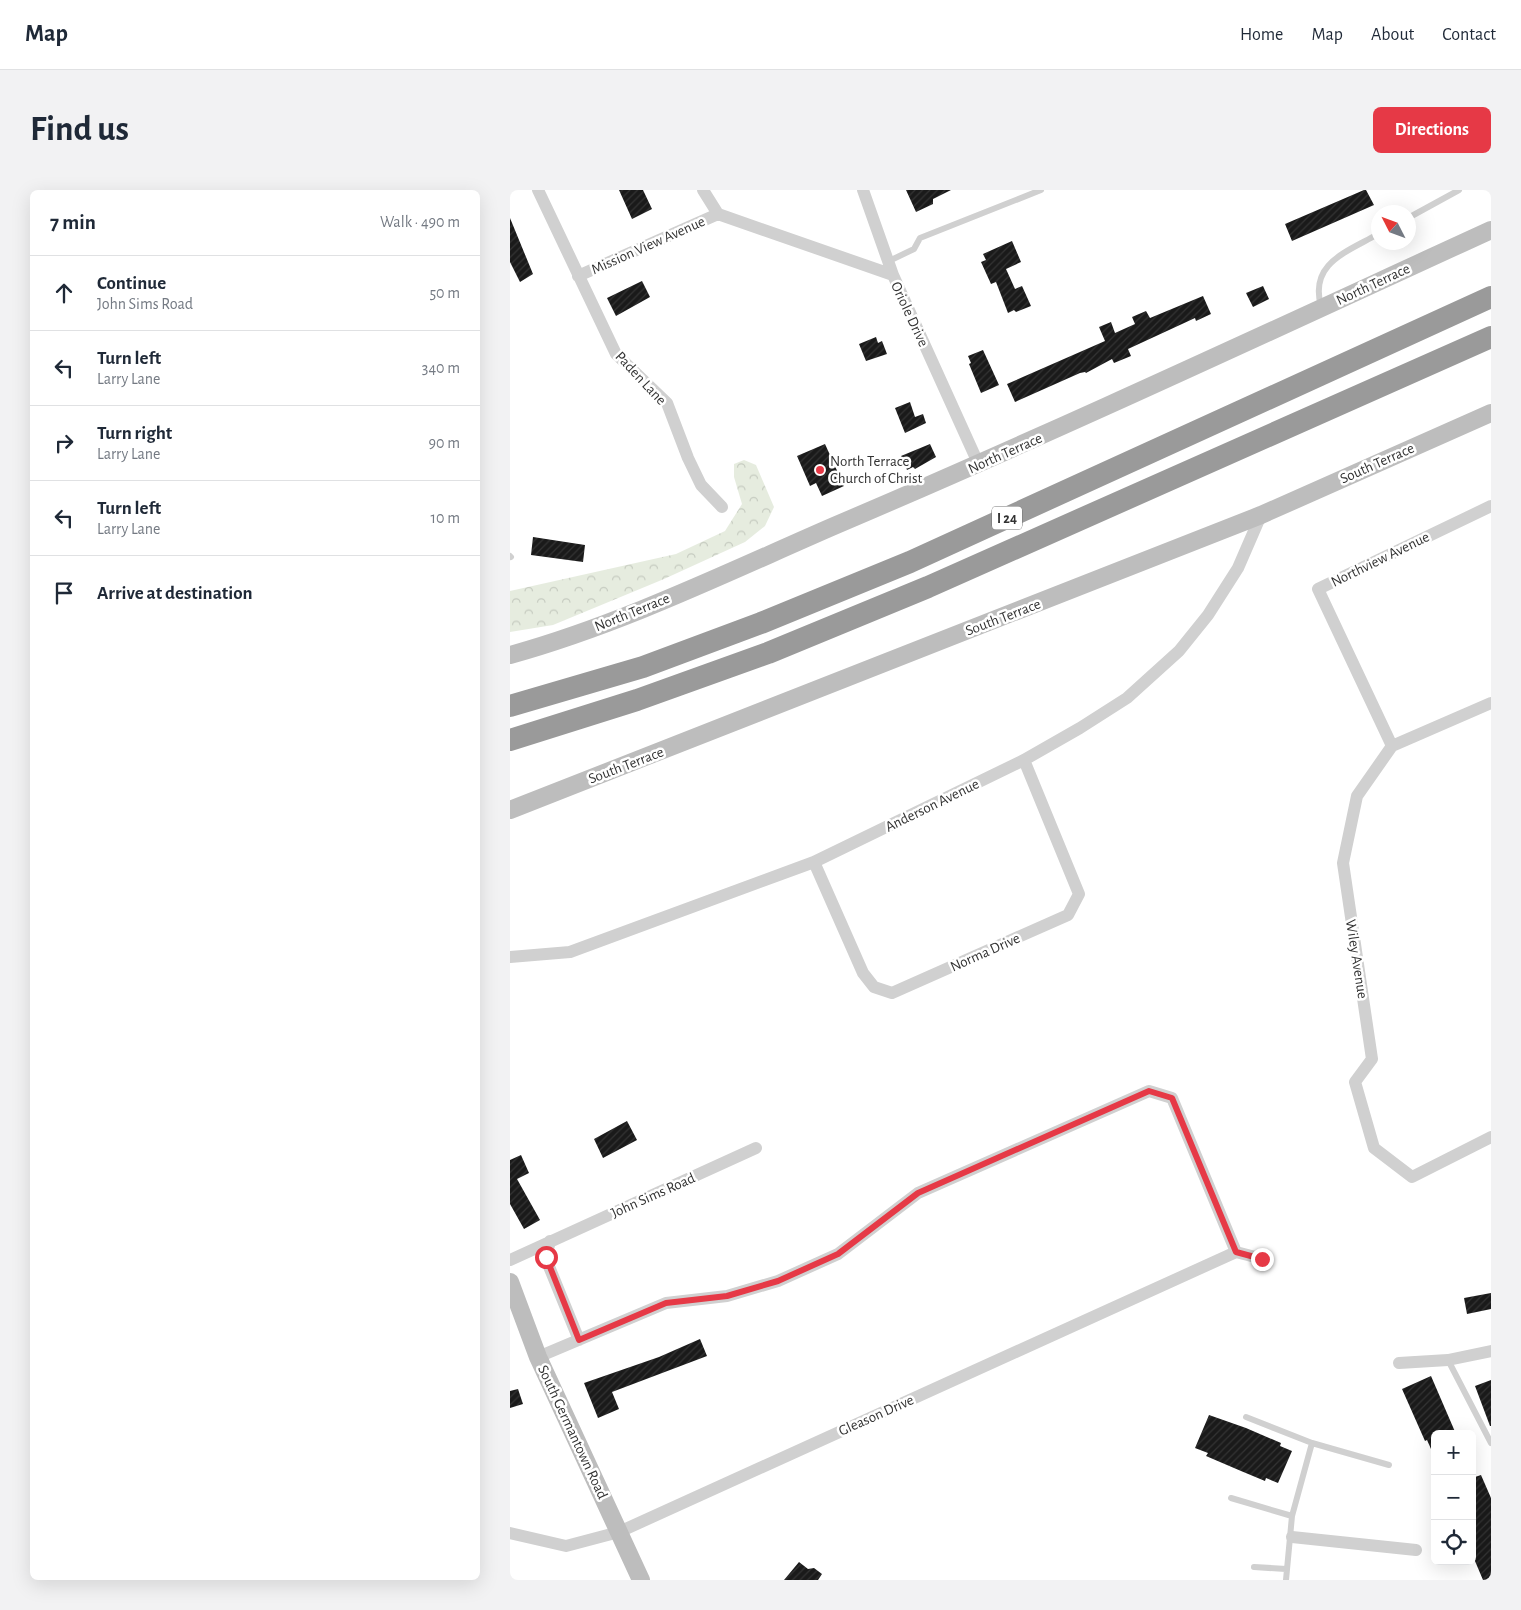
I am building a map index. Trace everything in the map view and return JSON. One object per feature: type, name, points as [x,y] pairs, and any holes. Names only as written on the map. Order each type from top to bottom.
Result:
[{"type":"highway","name":"I 24","points":[[510,706],[643,667],[761,623],[910,562],[1491,297]]},
{"type":"highway","name":"I 24","points":[[510,740],[637,700],[786,646],[928,587],[1491,337]]},
{"type":"street","name":"Paden Lane","points":[[538,190],[616,354],[667,403],[688,458],[701,485],[722,507]]},
{"type":"street","points":[[703,190],[718,214]]},
{"type":"street","points":[[863,190],[893,275]]},
{"type":"street","name":"Mission View Avenue","points":[[578,276],[718,214]]},
{"type":"street","name":"Oriole Drive","points":[[718,214],[893,275],[979,465]]},
{"type":"street","name":"North Terrace","points":[[510,655],[541,647],[646,607],[979,465],[1491,230]]},
{"type":"street","name":"South Terrace","points":[[510,810],[1261,515],[1491,413]]},
{"type":"street","name":"Northview Avenue","points":[[1392,746],[1318,589],[1491,506]]},
{"type":"street","name":"Anderson Avenue","points":[[510,957],[570,952],[814,862],[1024,760],[1127,698],[1179,651],[1208,615],[1238,568],[1261,515]]},
{"type":"street","points":[[1392,746],[1491,703]]},
{"type":"street","name":"Wiley Avenue","points":[[1392,746],[1357,796],[1343,863],[1372,1059],[1354,1082],[1374,1148],[1412,1177],[1491,1137]]},
{"type":"street","name":"Norma Drive","points":[[814,862],[863,973],[874,987],[892,993],[1068,915],[1079,894],[1024,760]]},
{"type":"street","points":[[538,1358],[666,1303],[727,1296],[778,1281],[838,1254],[918,1193],[1149,1091],[1172,1098],[1236,1252],[1262,1259]]},
{"type":"street","name":"John Sims Road","points":[[510,1260],[756,1148]]},
{"type":"street","points":[[550,1241],[546,1257],[548,1264],[579,1340]]},
{"type":"street","name":"Gleason Drive","points":[[510,1534],[566,1546],[620,1532],[1236,1252]]},
{"type":"street","name":"South Germantown Road","points":[[510,1282],[538,1358],[641,1580]]},
{"type":"street","points":[[1399,1363],[1448,1360],[1491,1351]]},
{"type":"street","points":[[1292,1537],[1416,1550]]},
{"type":"lane","points":[[889,261],[914,249],[920,238],[1041,190]]},
{"type":"lane","points":[[1416,214],[1459,190]]},
{"type":"lane","points":[[1321,308],[1318,285],[1324,270],[1332,260],[1371,238]]},
{"type":"lane","points":[[1448,1360],[1491,1443]]},
{"type":"lane","points":[[1246,1417],[1312,1443],[1390,1465]]},
{"type":"lane","points":[[1286,1580],[1286,1569],[1292,1537],[1292,1516],[1312,1443]]},
{"type":"lane","points":[[1231,1498],[1292,1516]]},
{"type":"lane","points":[[1254,1567],[1286,1569]]},
{"type":"green space","points":[[744,460],[756,465],[774,507],[765,526],[745,542],[664,579],[553,625],[510,632],[510,591],[676,554],[725,531],[742,504],[734,477],[734,464]]},
{"type":"building","points":[[619,190],[643,190],[652,209],[632,219]]},
{"type":"building","points":[[906,190],[951,190],[933,199],[933,204],[916,212]]},
{"type":"building","points":[[1364,190],[1366,190],[1374,205],[1292,241],[1285,224]]},
{"type":"building","points":[[510,218],[533,274],[520,282],[510,262]]},
{"type":"building","points":[[1012,241],[1021,262],[1006,269],[1015,289],[1022,286],[1031,306],[1008,313],[996,282],[991,284],[981,262],[986,260],[983,254]]},
{"type":"building","points":[[642,281],[650,297],[616,316],[607,298]]},
{"type":"building","points":[[1263,286],[1269,299],[1253,307],[1246,293]]},
{"type":"building","points":[[1203,296],[1211,314],[1196,321],[1195,318],[1128,349],[1131,356],[1114,363],[1112,359],[1086,373],[1080,373],[1015,402],[1007,384],[1105,341],[1099,327],[1111,322],[1115,333],[1135,324],[1132,317],[1146,311],[1150,318]]},
{"type":"building","points":[[876,337],[878,343],[882,341],[887,354],[866,361],[859,344]]},
{"type":"building","points":[[983,350],[999,385],[981,393],[969,364],[971,363],[968,356]]},
{"type":"building","points":[[910,402],[915,417],[923,414],[926,423],[905,433],[895,408]]},
{"type":"building","name":"North Terrace Church of Christ","points":[[825,444],[844,486],[822,496],[816,483],[810,486],[797,456]]},
{"type":"building","points":[[930,444],[936,457],[915,469],[913,467],[907,470],[901,456]]},
{"type":"building","points":[[533,537],[585,545],[583,562],[531,555]]},
{"type":"building","points":[[627,1121],[637,1140],[603,1158],[594,1139]]},
{"type":"building","points":[[521,1155],[529,1173],[517,1179],[540,1220],[524,1229],[510,1204],[510,1160]]},
{"type":"building","points":[[1491,1293],[1491,1309],[1467,1314],[1464,1298]]},
{"type":"building","points":[[700,1339],[707,1356],[612,1392],[619,1409],[598,1418],[584,1383],[659,1357]]},
{"type":"building","points":[[1431,1376],[1454,1430],[1431,1430],[1431,1449],[1427,1440],[1425,1441],[1402,1389]]},
{"type":"building","points":[[1491,1380],[1491,1426],[1490,1426],[1475,1386]]},
{"type":"building","points":[[518,1389],[523,1404],[510,1408],[510,1391]]},
{"type":"building","points":[[1209,1415],[1281,1443],[1280,1446],[1292,1451],[1278,1483],[1266,1478],[1265,1481],[1241,1471],[1206,1456],[1208,1453],[1195,1448]]},
{"type":"building","points":[[1481,1475],[1491,1498],[1491,1580],[1483,1580],[1476,1563],[1476,1477]]},
{"type":"building","points":[[799,1562],[808,1569],[814,1568],[822,1574],[818,1580],[784,1580]]},
{"type":"place","name":"North Terrace Church of Christ","points":[[820,470]]},
{"type":"route","points":[[546,1257],[579,1340],[666,1303],[727,1296],[778,1281],[838,1254],[918,1193],[1149,1091],[1172,1098],[1236,1252],[1262,1259]]}]
